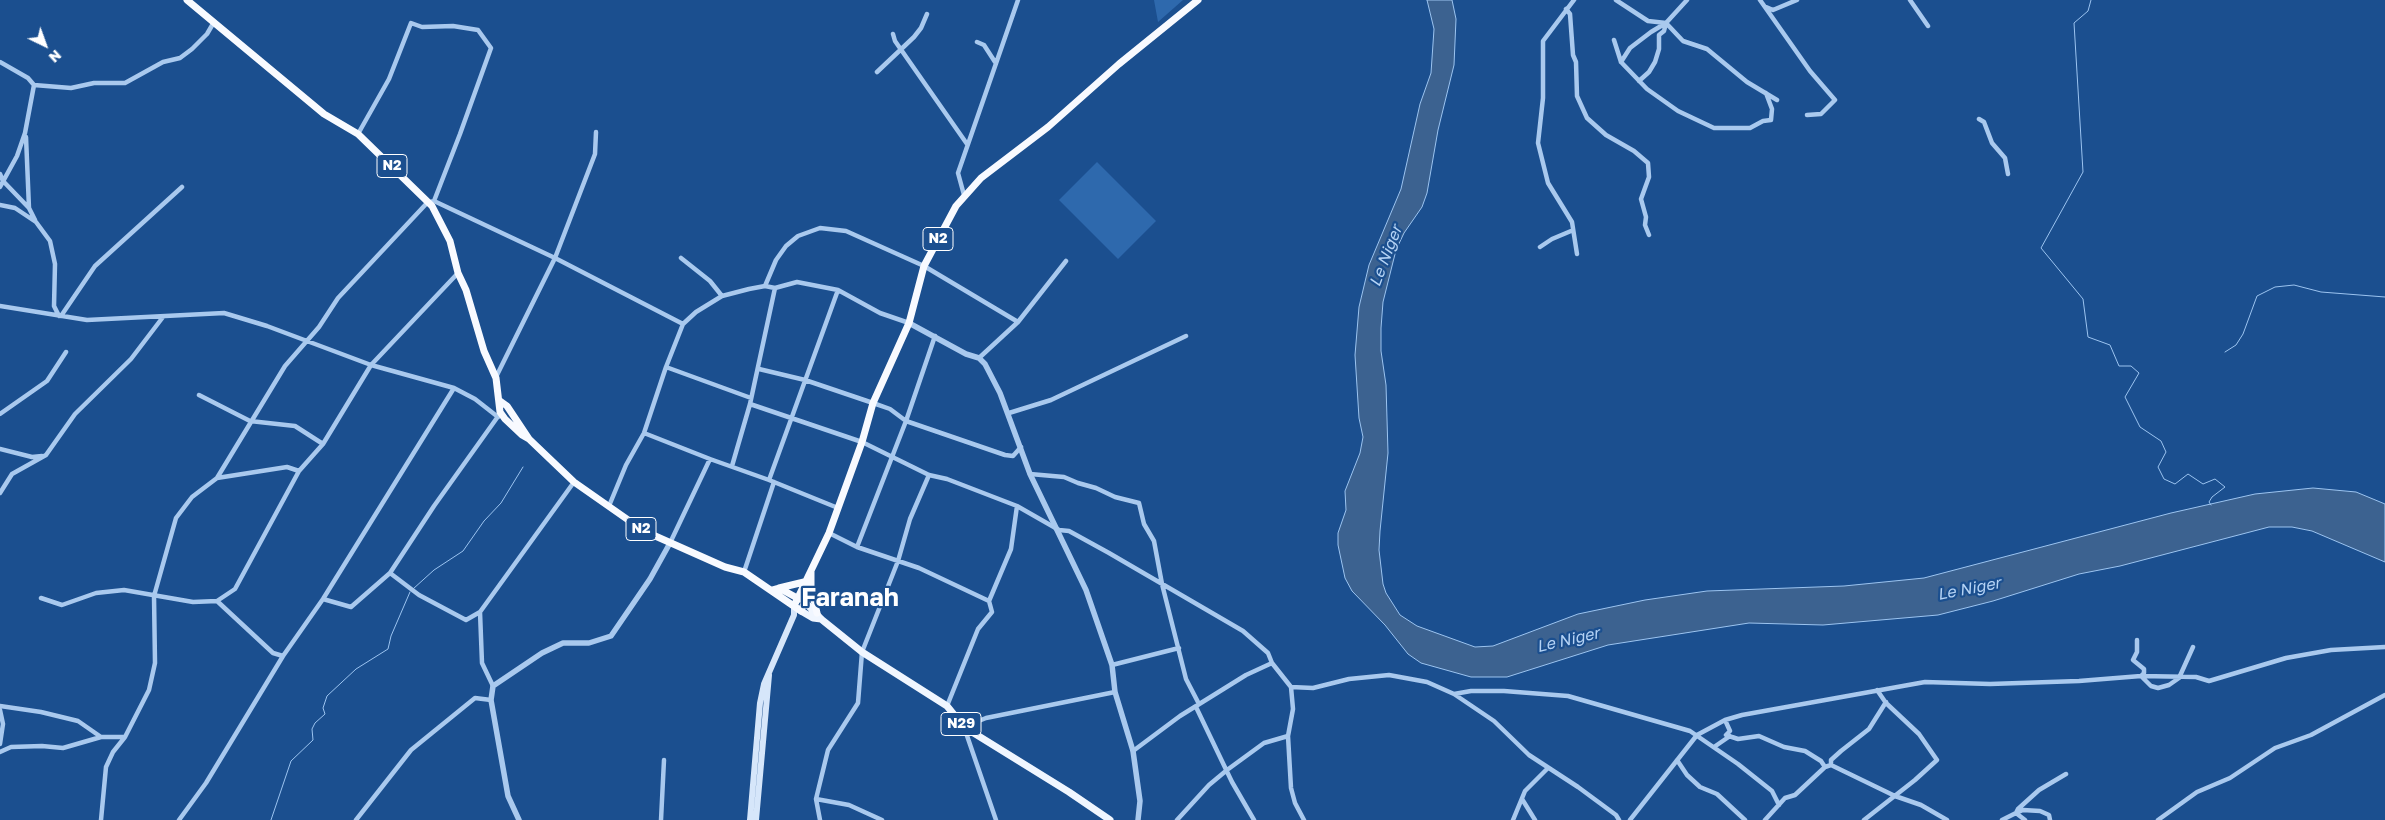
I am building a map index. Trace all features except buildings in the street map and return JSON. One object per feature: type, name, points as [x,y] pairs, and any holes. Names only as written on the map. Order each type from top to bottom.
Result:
[{"type":"highway","name":"N2","points":[[187,0],[324,114],[358,134],[430,202],[450,241],[458,274],[466,290],[484,351],[496,378],[500,401],[499,414],[504,419],[529,439],[574,482],[644,531],[725,567],[744,572],[775,589],[805,602]]},
{"type":"highway","name":"N2","points":[[775,589],[794,606],[798,613],[805,602],[807,584],[811,572],[829,533],[862,442],[873,403],[909,323],[924,266],[964,194],[980,178],[1048,128],[1119,64],[1198,0]]},
{"type":"highway","name":"N2","points":[[500,401],[507,406],[529,439]]},
{"type":"highway","name":"N2","points":[[794,606],[807,584]]},
{"type":"highway","points":[[775,589],[807,584],[819,616]]},
{"type":"main road","name":"N2","points":[[798,613],[813,618],[819,616],[805,602]]},
{"type":"main road","points":[[750,820],[760,703],[764,684],[798,613]]},
{"type":"main road","name":"N29","points":[[819,616],[862,652],[947,706],[964,727],[1069,792],[1110,820]]},
{"type":"main road","points":[[756,820],[770,686],[769,674]]},
{"type":"street","points":[[964,194],[958,173],[1018,0]]},
{"type":"street","points":[[1574,0],[1543,41],[1542,98],[1538,143],[1548,183],[1572,222],[1577,254]]},
{"type":"street","points":[[1616,0],[1648,21],[1666,23],[1683,41],[1707,50],[1747,82],[1776,100]]},
{"type":"street","points":[[1621,62],[1630,48],[1650,32],[1666,23],[1687,0]]},
{"type":"street","points":[[1760,0],[1810,71],[1834,100],[1821,114],[1807,115]]},
{"type":"street","points":[[1764,7],[1774,10],[1797,0]]},
{"type":"street","points":[[1910,0],[1928,26]]},
{"type":"street","points":[[1566,9],[1570,14],[1573,54],[1576,62],[1577,96],[1587,118],[1606,135],[1634,151],[1648,162],[1649,177],[1641,199],[1646,217],[1645,226],[1649,235]]},
{"type":"street","points":[[877,72],[921,28],[927,14]]},
{"type":"street","points":[[0,62],[28,78],[34,85],[72,88],[94,83],[125,83],[164,62],[180,58],[207,34],[214,22]]},
{"type":"street","points":[[101,820],[106,767],[112,752],[125,737],[149,690],[154,663],[154,596],[176,518],[192,497],[217,478],[285,366],[319,327],[338,298],[430,202],[491,48],[478,30],[453,26],[422,27],[412,23],[389,79],[358,134]]},
{"type":"street","points":[[1639,81],[1649,72],[1655,62],[1659,48],[1659,35],[1664,31],[1666,23]]},
{"type":"street","points":[[893,34],[967,144]]},
{"type":"street","points":[[1614,40],[1621,62],[1647,89],[1678,110],[1714,128],[1750,128],[1763,121],[1771,120],[1772,109],[1766,94]]},
{"type":"street","points":[[977,42],[984,45],[995,62]]},
{"type":"street","points":[[29,208],[26,133],[34,85]]},
{"type":"street","points":[[1979,119],[1984,122],[1992,143],[2005,158],[2008,174]]},
{"type":"street","points":[[496,378],[555,258],[595,154],[596,132]]},
{"type":"street","points":[[0,186],[17,156],[26,133]]},
{"type":"street","points":[[0,174],[3,181],[29,208],[36,222],[50,241],[55,264],[54,306],[60,316]]},
{"type":"street","points":[[60,316],[95,266],[182,187]]},
{"type":"street","points":[[430,202],[555,258],[683,324]]},
{"type":"street","points":[[0,205],[15,208],[36,222]]},
{"type":"street","points":[[765,286],[776,260],[786,246],[798,236],[820,228],[846,231],[924,266],[1018,322]]},
{"type":"street","points":[[1540,247],[1572,231]]},
{"type":"street","points":[[681,258],[710,281],[722,296]]},
{"type":"street","points":[[979,358],[1018,322],[1066,261]]},
{"type":"street","points":[[41,598],[62,605],[96,593],[124,590],[192,602],[218,601],[235,589],[299,471],[323,444],[371,365],[458,274]]},
{"type":"street","points":[[609,506],[626,465],[644,433],[666,367],[683,324],[696,312],[722,296],[765,286],[775,288],[797,282],[838,290],[880,313],[909,323],[966,354],[979,358],[985,364],[1009,413],[1030,474],[1059,530],[1086,590],[1112,665],[1115,692],[1133,751],[1140,801],[1138,820]]},
{"type":"street","points":[[732,466],[759,369],[775,288]]},
{"type":"street","points":[[744,572],[790,417],[838,290]]},
{"type":"street","points":[[0,306],[87,320],[224,313],[371,365],[454,388],[499,414]]},
{"type":"street","points":[[0,492],[12,474],[46,455],[75,414],[131,359],[163,317]]},
{"type":"street","points":[[857,547],[906,421],[935,336]]},
{"type":"street","points":[[1009,413],[1051,400],[1186,336]]},
{"type":"street","points":[[0,414],[48,381],[66,352]]},
{"type":"street","points":[[666,367],[790,417],[862,442],[929,476],[947,479],[1017,506],[1059,530],[1069,531],[1243,631],[1268,653],[1272,663],[1291,687],[1293,708],[1288,736],[1291,788],[1295,803],[1304,820]]},
{"type":"street","points":[[759,369],[804,380],[873,403],[890,409],[906,421],[1005,455],[1012,456],[1020,446]]},
{"type":"street","points":[[179,820],[206,783],[283,656],[323,599],[454,388]]},
{"type":"street","points":[[199,395],[250,421],[295,426],[323,444]]},
{"type":"street","points":[[323,599],[351,607],[390,573],[434,506],[499,414],[507,406]]},
{"type":"street","points":[[644,433],[838,508]]},
{"type":"street","points":[[0,449],[32,457],[46,455]]},
{"type":"street","points":[[493,686],[542,653],[563,643],[589,643],[611,636],[650,580],[710,459]]},
{"type":"street","points":[[217,478],[286,467],[299,471]]},
{"type":"street","points":[[1030,474],[1064,477],[1115,497],[1139,503],[1144,524],[1154,541],[1162,584],[1186,679],[1227,770],[1254,820]]},
{"type":"street","points":[[820,820],[816,799],[828,750],[858,703],[862,652],[898,561],[910,519],[929,476]]},
{"type":"street","points":[[390,573],[419,595],[466,620],[480,612],[574,482]]},
{"type":"street","points":[[947,706],[978,629],[992,612],[989,601],[1010,549],[1017,506]]},
{"type":"street","points":[[829,533],[857,547],[919,568],[989,601]]},
{"type":"street","points":[[218,601],[273,652],[283,656]]},
{"type":"street","points":[[480,612],[482,663],[493,686],[491,700],[508,796],[520,820]]},
{"type":"street","points":[[2137,640],[2137,652],[2133,660],[2144,670],[2141,676]]},
{"type":"street","points":[[2141,676],[2151,686],[2158,688],[2170,685],[2179,678],[2193,647]]},
{"type":"street","points":[[1630,820],[1697,735],[1725,720],[1925,682],[1990,684],[2079,681],[2141,676],[2196,677],[2209,681],[2286,658],[2331,650],[2385,647]]},
{"type":"street","points":[[1112,665],[1178,648]]},
{"type":"street","points":[[1133,751],[1246,675],[1272,663]]},
{"type":"street","points":[[1291,687],[1313,688],[1349,679],[1389,675],[1428,682],[1454,694],[1494,721],[1518,746],[1547,769],[1578,786],[1616,815],[1619,820]]},
{"type":"street","points":[[1864,820],[1937,760],[1919,734],[1886,702],[1877,690]]},
{"type":"street","points":[[1454,694],[1471,691],[1504,691],[1568,696],[1610,706],[1697,735],[1772,791],[1778,805]]},
{"type":"street","points":[[996,820],[964,727],[986,718],[1115,692]]},
{"type":"street","points":[[2158,820],[2197,792],[2230,778],[2275,748],[2311,734],[2385,695]]},
{"type":"street","points":[[356,820],[412,750],[475,698],[491,700]]},
{"type":"street","points":[[1831,765],[1833,758],[1869,729],[1886,702]]},
{"type":"street","points":[[0,744],[3,724],[0,708],[58,715],[78,721],[101,737]]},
{"type":"street","points":[[1725,720],[1730,731],[1726,735],[1738,739],[1760,736],[1784,746],[1805,751],[1820,761],[1824,767]]},
{"type":"street","points":[[1177,820],[1209,785],[1227,770],[1264,743],[1288,736]]},
{"type":"street","points":[[1714,747],[1730,736]]},
{"type":"street","points":[[0,752],[11,747],[42,746],[63,748],[101,737],[125,737]]},
{"type":"street","points":[[661,820],[664,760]]},
{"type":"street","points":[[1677,760],[1687,775],[1700,787],[1718,794],[1745,820]]},
{"type":"street","points":[[1765,820],[1785,798],[1795,795],[1824,767],[1831,765],[1895,796],[1921,805],[1947,820]]},
{"type":"street","points":[[1513,820],[1524,791],[1547,769]]},
{"type":"street","points":[[2016,813],[2039,790],[2066,774]]},
{"type":"street","points":[[816,799],[849,805],[882,820]]},
{"type":"street","points":[[1522,799],[1535,820]]},
{"type":"street","points":[[2002,820],[2023,810],[2040,811],[2049,816],[2050,820]]},
{"type":"street","points":[[2016,813],[2025,820]]},
{"type":"shaded area","points":[[1154,0],[1183,0],[1158,22]]},
{"type":"shaded area","points":[[1097,162],[1156,221],[1118,259],[1059,200]]},
{"type":"water","name":"Le Niger","points":[[1427,0],[1452,0],[1456,19],[1454,65],[1438,130],[1427,193],[1422,207],[1404,233],[1396,250],[1383,302],[1381,328],[1381,351],[1386,385],[1388,453],[1379,550],[1383,584],[1386,593],[1400,615],[1417,626],[1475,647],[1493,646],[1578,614],[1645,600],[1707,591],[1844,586],[1924,578],[2171,513],[2255,494],[2313,488],[2356,492],[2385,504],[2385,562],[2312,531],[2292,527],[2269,527],[2120,566],[2079,574],[1993,601],[1938,615],[1823,625],[1749,623],[1608,645],[1507,677],[1471,677],[1421,663],[1408,654],[1385,625],[1352,591],[1345,578],[1338,545],[1338,533],[1346,510],[1345,491],[1360,453],[1363,437],[1359,418],[1355,355],[1359,307],[1369,265],[1401,189],[1420,104],[1431,73],[1434,29]]},
{"type":"waterway","points":[[2091,0],[2088,11],[2074,23],[2083,172],[2041,248],[2083,299],[2088,337],[2110,345],[2119,366],[2131,366],[2139,373],[2125,397],[2140,427],[2161,441],[2166,452],[2158,467],[2164,479],[2175,484],[2188,474],[2203,484],[2215,479],[2225,487],[2212,497],[2209,502],[2211,505]]},
{"type":"waterway","points":[[2225,352],[2236,345],[2243,334],[2257,296],[2275,287],[2294,285],[2321,292],[2385,297]]},
{"type":"waterway","points":[[413,589],[434,570],[463,551],[484,521],[501,503],[523,467]]},
{"type":"waterway","points":[[271,820],[291,761],[313,740],[312,729],[315,723],[325,714],[323,708],[327,696],[356,669],[388,649],[391,636],[410,592]]},
{"type":"district","name":"Faranah","points":[[850,598]]}]
